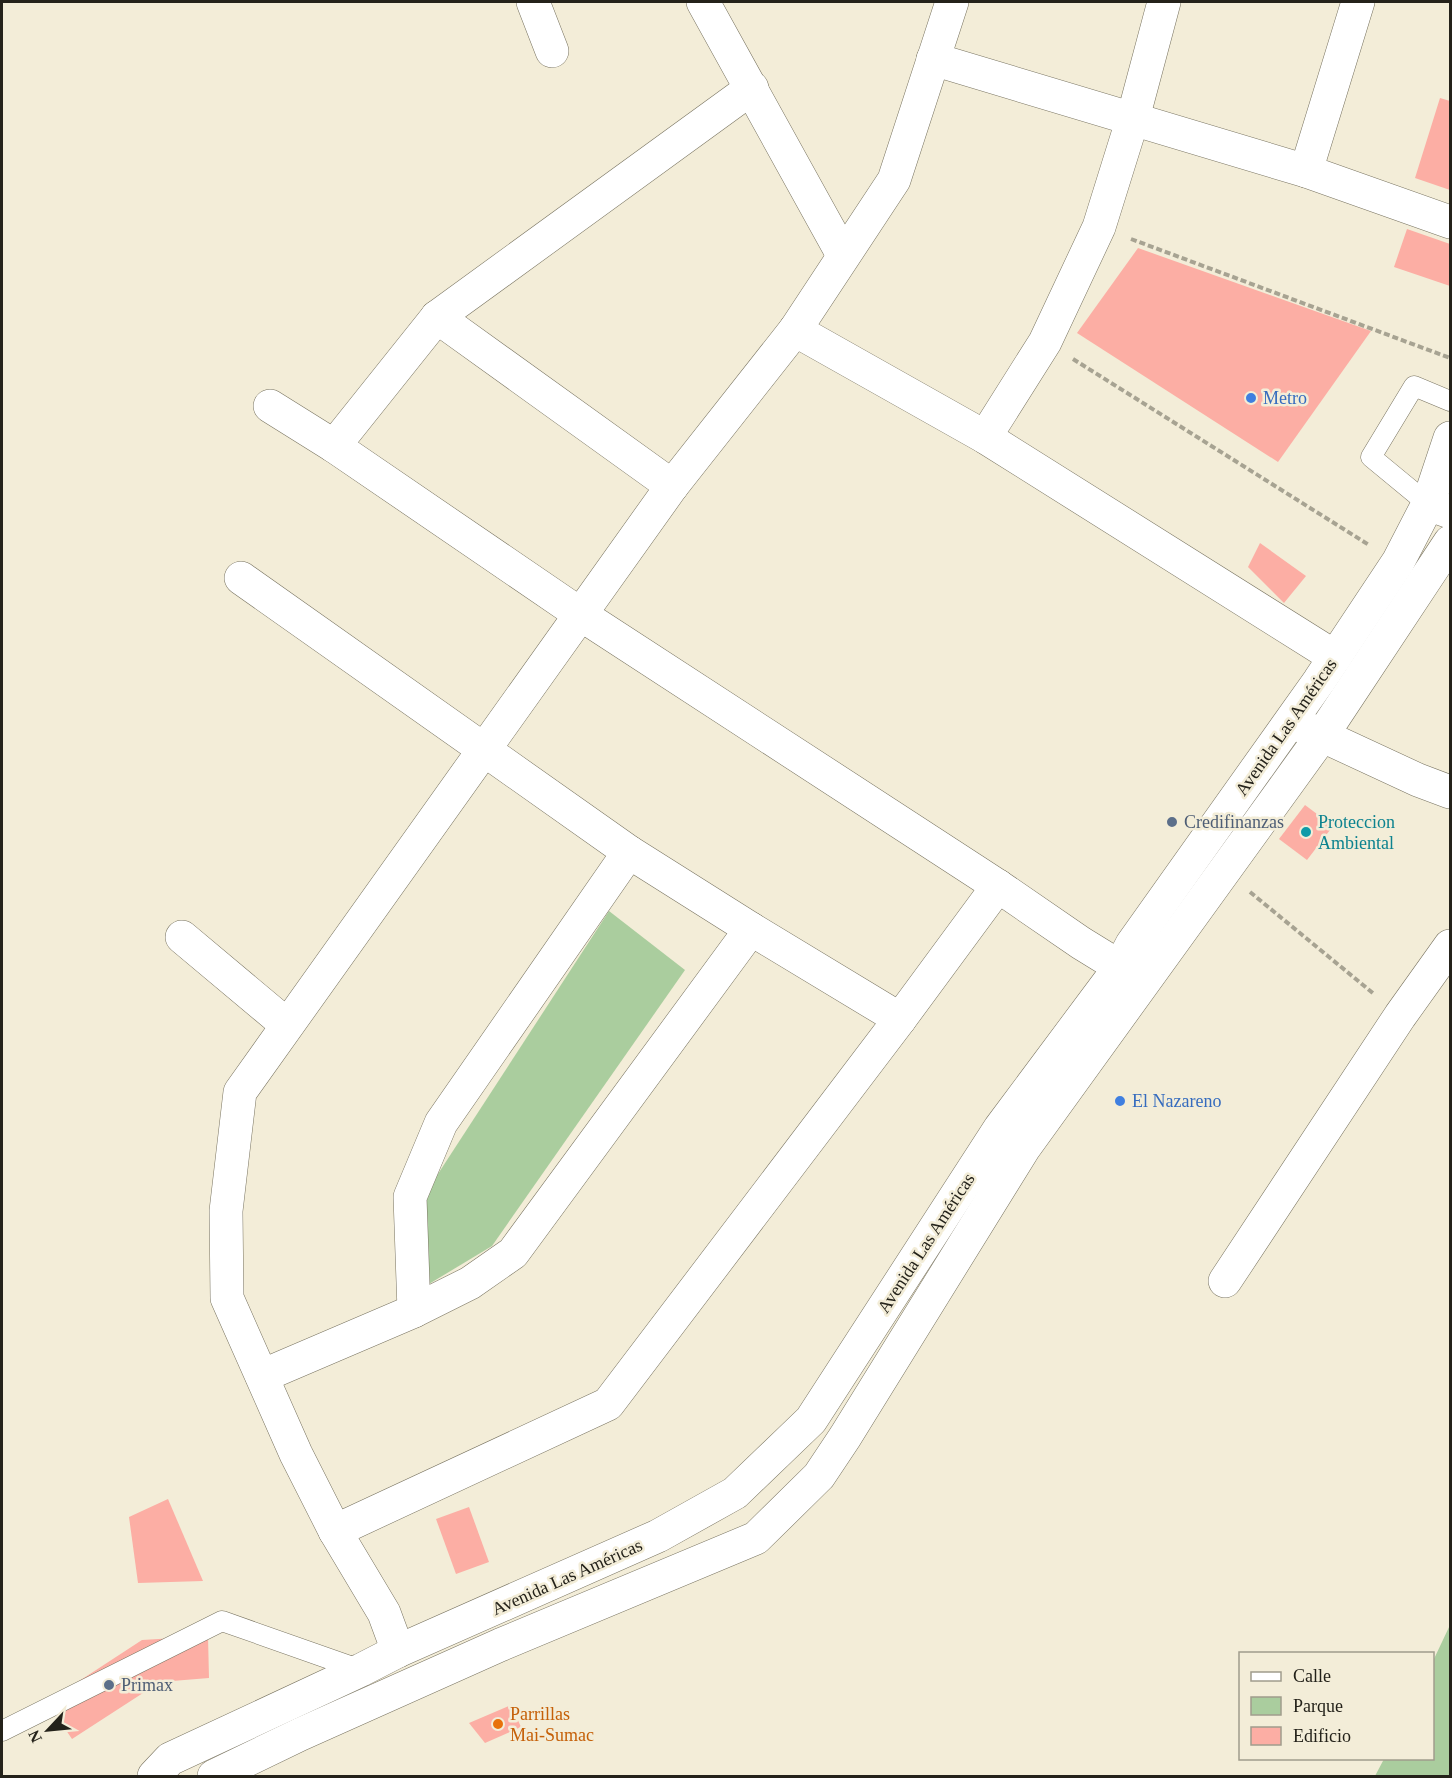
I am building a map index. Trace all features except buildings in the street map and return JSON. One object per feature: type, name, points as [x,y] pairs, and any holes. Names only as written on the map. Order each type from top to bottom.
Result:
[{"type":"street","points":[[533,2],[552,51]]},
{"type":"street","points":[[703,2],[843,255]]},
{"type":"street","points":[[398,1651],[384,1613],[335,1531],[296,1454],[226,1298],[226,1211],[240,1092],[672,486],[795,330],[894,180],[951,2]]},
{"type":"street","points":[[986,437],[1045,342],[1099,227],[1133,118],[1164,2]]},
{"type":"street","points":[[1306,171],[1358,2]]},
{"type":"street","points":[[933,59],[1306,171],[1450,222]]},
{"type":"street","points":[[334,446],[437,317],[752,88]]},
{"type":"street","points":[[437,317],[672,486]]},
{"type":"street","points":[[795,330],[986,437],[1335,657]]},
{"type":"street","points":[[270,406],[334,446],[580,614],[998,886],[1130,975]]},
{"type":"street","name":"Avenida Las Américas","points":[[214,1776],[312,1729],[500,1645],[756,1538],[819,1476],[1130,975],[1139,934],[1291,721],[1398,562],[1439,508],[1450,438]]},
{"type":"street","name":"Avenida Las Américas","points":[[154,1776],[170,1759],[398,1651],[658,1536],[735,1493],[811,1420],[1000,1128],[1223,870],[1322,737],[1450,542]]},
{"type":"street","points":[[241,578],[629,852],[900,1019]]},
{"type":"street","points":[[1291,721],[1418,780],[1450,792]]},
{"type":"street","points":[[414,1311],[410,1197],[441,1124],[629,852]]},
{"type":"street","points":[[335,1531],[608,1404],[998,886]]},
{"type":"street","points":[[262,1376],[414,1311],[470,1283],[513,1253],[751,929]]},
{"type":"street","points":[[182,938],[287,1025]]},
{"type":"street","points":[[1225,1281],[1400,1016],[1450,946]]},
{"type":"lane","points":[[1439,508],[1371,457],[1414,386],[1450,401]]},
{"type":"lane","points":[[2,1731],[222,1621],[361,1670]]},
{"type":"path","points":[[1099,227],[1450,358]]},
{"type":"path","points":[[1045,342],[1398,562]]},
{"type":"path","points":[[1223,870],[1400,1016]]},
{"type":"green space","points":[[609,911],[685,970],[492,1246],[419,1290],[421,1200]]},
{"type":"green space","points":[[1450,1625],[1450,1776],[1375,1776],[1383,1760],[1434,1760],[1434,1659]]},
{"type":"place","name":"Metro","points":[[1251,398]]},
{"type":"place","name":"Credifinanzas","points":[[1172,822]]},
{"type":"place","name":"Proteccion Ambiental","points":[[1306,832]]},
{"type":"place","name":"El Nazareno","points":[[1120,1101]]},
{"type":"place","name":"Primax","points":[[109,1685]]},
{"type":"place","name":"Parrillas Mai-Sumac","points":[[498,1724]]}]
